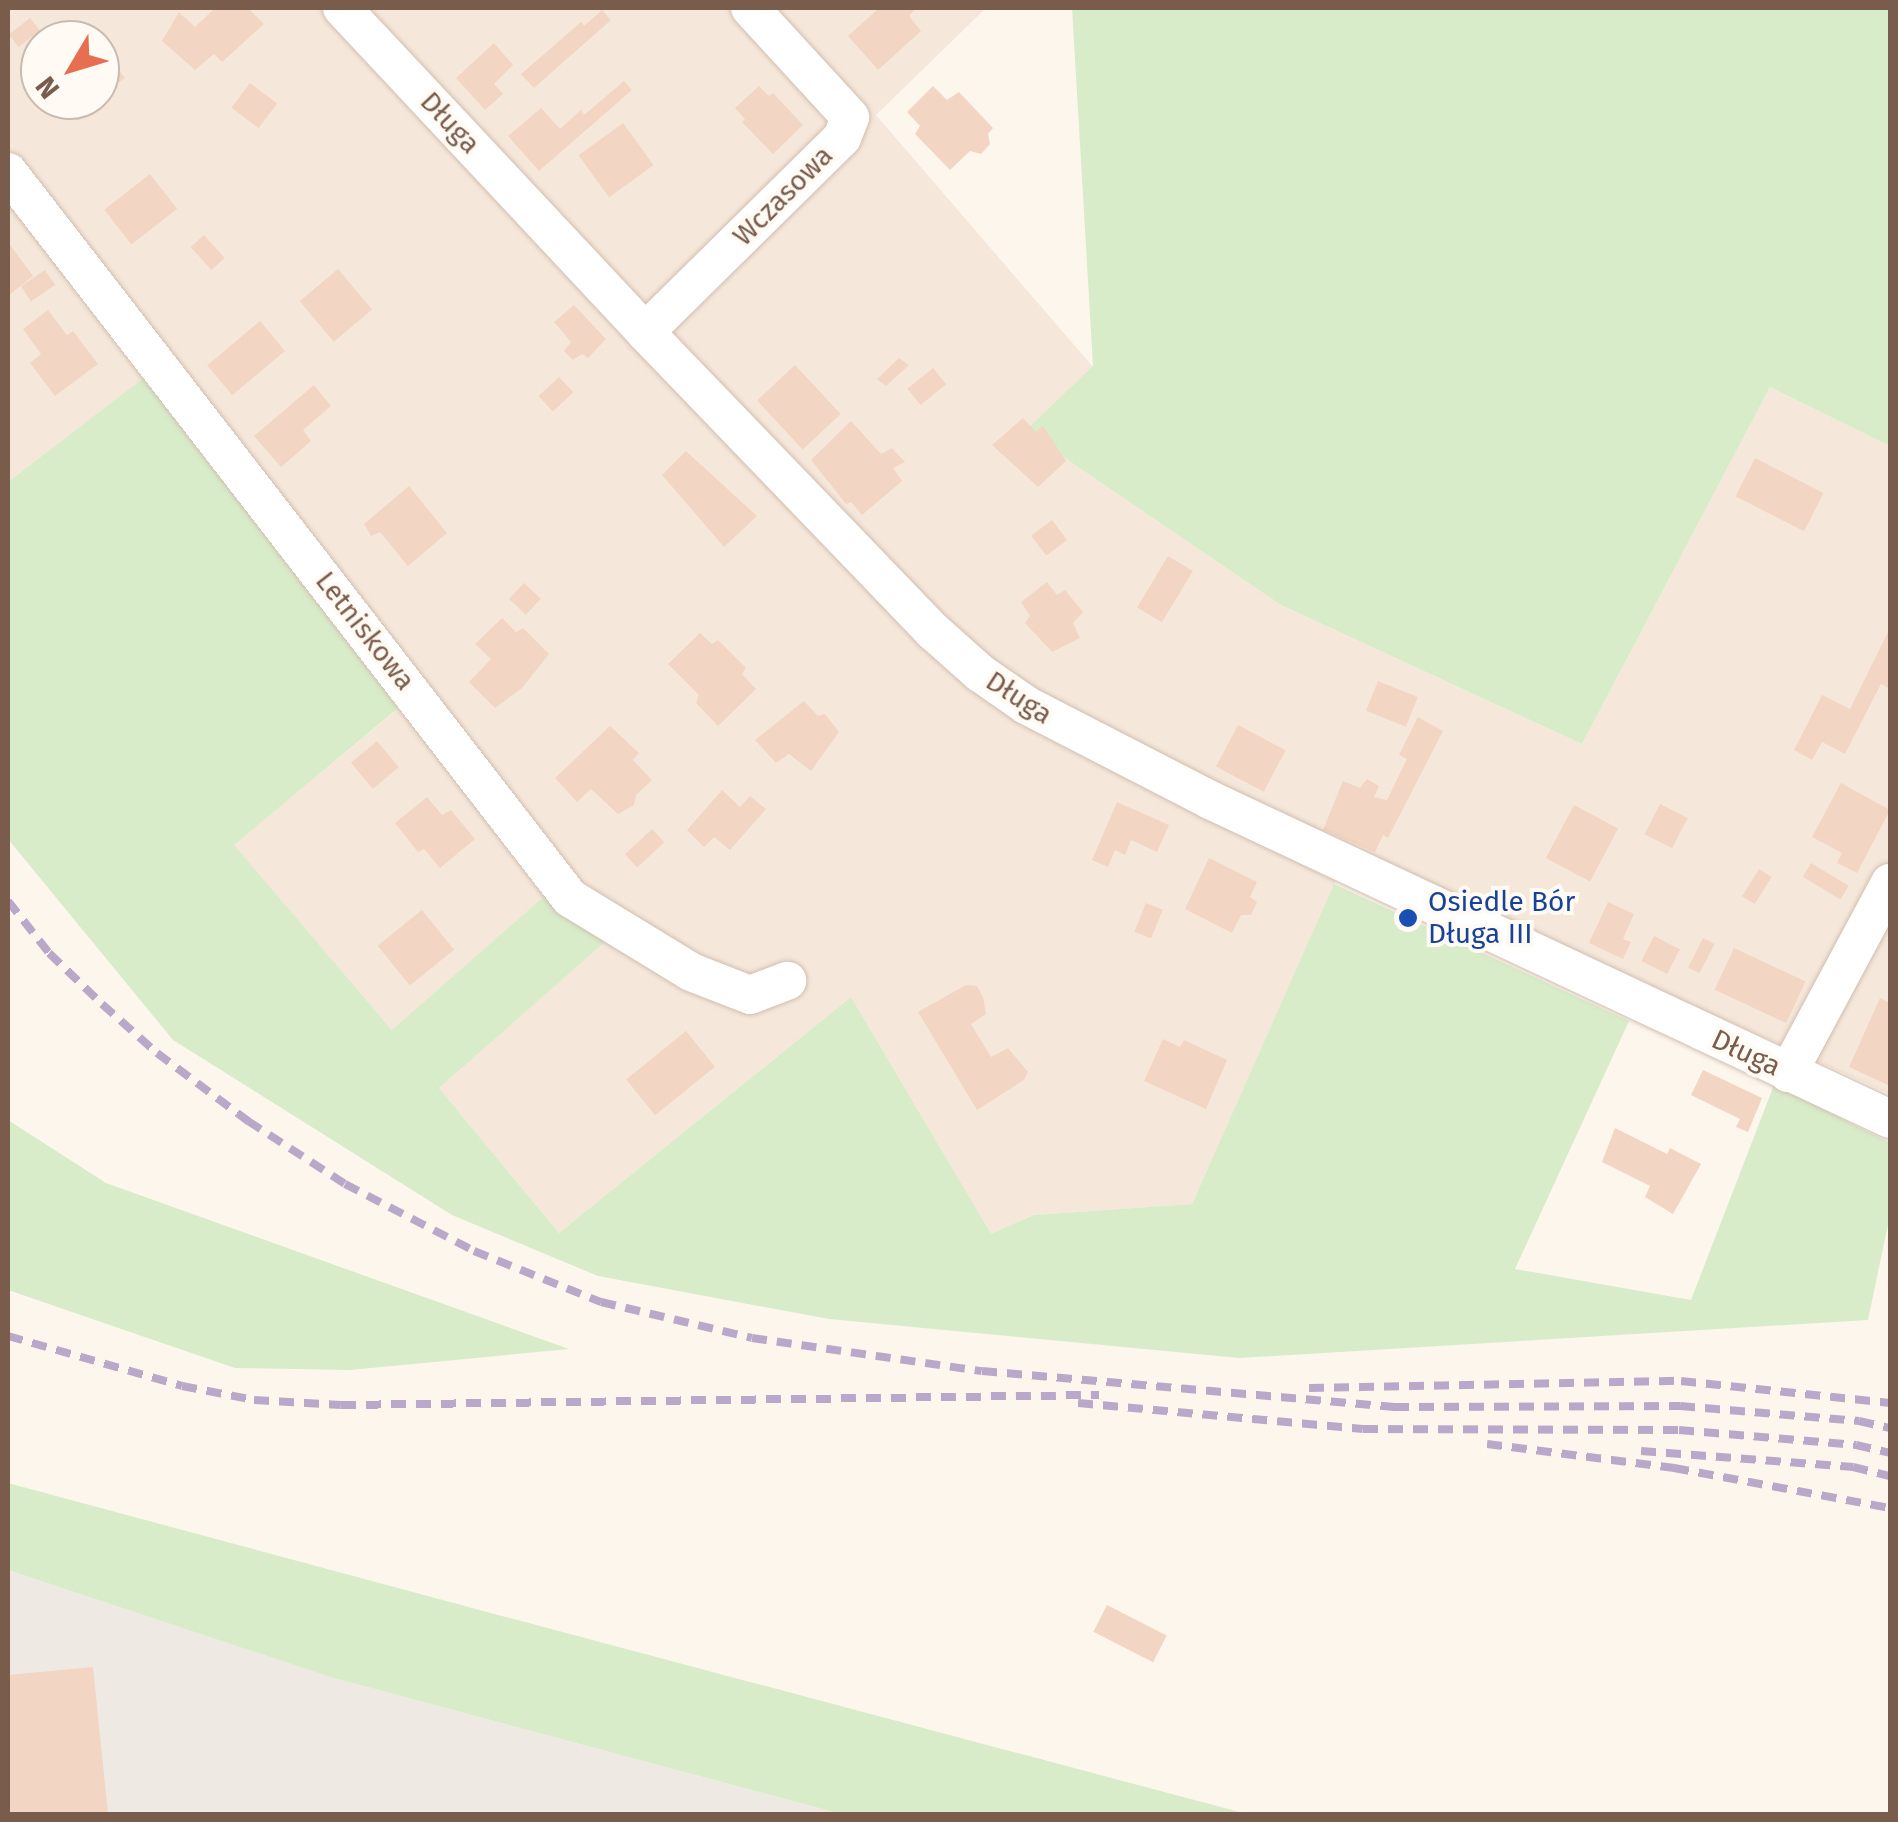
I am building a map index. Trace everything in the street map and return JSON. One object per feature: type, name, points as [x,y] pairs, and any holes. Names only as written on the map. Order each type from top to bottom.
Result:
[{"type":"street","name":"Długa","points":[[342,8],[645,332],[934,632],[1026,706],[1208,799],[1890,1120]]},
{"type":"street","name":"Wczasowa","points":[[645,332],[842,138],[850,117],[750,8]]},
{"type":"street","name":"Letniskowa","points":[[8,172],[570,898],[641,945],[720,983],[750,994],[787,981]]},
{"type":"street","points":[[1788,1073],[1890,883]]},
{"type":"shaded area","points":[[8,8],[986,8],[876,115],[1093,367],[1025,431],[1281,605],[1582,744],[1770,387],[1890,446],[1890,1094],[1349,851],[1192,1204],[1034,1215],[991,1235],[851,997],[559,1233],[439,1088],[606,940],[550,891],[393,1031],[233,845],[426,686],[167,361],[8,482]]},
{"type":"shaded area","points":[[8,1570],[330,1677],[841,1814],[8,1814]]},
{"type":"green space","points":[[1072,8],[1890,8],[1890,446],[1770,387],[1582,744],[1281,605],[1025,431],[1093,366]]},
{"type":"green space","points":[[167,360],[426,685],[234,845],[392,1030],[550,891],[607,940],[439,1088],[559,1233],[851,997],[991,1234],[1034,1215],[1192,1204],[1334,884],[1629,1021],[1515,1269],[1691,1300],[1774,1085],[1890,1143],[1890,1215],[1868,1320],[1239,1358],[829,1319],[598,1276],[452,1215],[173,1040],[8,839],[8,482]]},
{"type":"green space","points":[[8,1120],[106,1183],[569,1349],[350,1370],[235,1368],[8,1290]]},
{"type":"green space","points":[[8,1483],[1247,1814],[841,1814],[330,1677],[8,1570]]},
{"type":"building","points":[[215,8],[248,8],[264,24],[222,62],[214,54],[195,70],[162,41],[179,12],[195,27]]},
{"type":"building","points":[[879,8],[916,8],[909,16],[921,31],[878,70],[848,36]]},
{"type":"building","points":[[602,10],[611,20],[534,88],[521,74],[581,22],[584,26]]},
{"type":"building","points":[[20,26],[20,46],[9,35]]},
{"type":"building","points":[[494,43],[513,65],[494,84],[503,94],[485,110],[456,78]]},
{"type":"building","points":[[624,81],[632,90],[539,171],[508,136],[541,108],[560,129],[581,110],[584,115]]},
{"type":"building","points":[[250,83],[277,103],[258,128],[231,108]]},
{"type":"building","points":[[759,86],[769,96],[773,93],[803,125],[773,154],[742,122],[745,119],[735,108]]},
{"type":"building","points":[[933,86],[947,100],[959,92],[993,128],[988,134],[990,144],[981,154],[970,151],[950,170],[915,134],[920,126],[907,112]]},
{"type":"building","points":[[623,123],[654,165],[609,197],[579,155]]},
{"type":"building","points":[[150,174],[177,209],[131,244],[104,210]]},
{"type":"building","points":[[204,235],[225,258],[211,270],[191,247]]},
{"type":"building","points":[[8,242],[33,276],[8,296]]},
{"type":"building","points":[[338,269],[372,310],[334,342],[300,301]]},
{"type":"building","points":[[45,270],[55,285],[31,301],[21,286]]},
{"type":"building","points":[[574,305],[606,339],[588,358],[582,354],[573,360],[564,351],[571,342],[554,322]]},
{"type":"building","points":[[48,310],[67,335],[73,331],[98,364],[55,396],[30,363],[41,354],[23,329]]},
{"type":"building","points":[[260,321],[285,351],[232,395],[207,365]]},
{"type":"building","points":[[899,358],[909,365],[886,386],[877,379]]},
{"type":"building","points":[[795,365],[841,414],[803,449],[757,400]]},
{"type":"building","points":[[933,368],[946,384],[921,405],[907,389]]},
{"type":"building","points":[[559,377],[573,392],[553,411],[539,396]]},
{"type":"building","points":[[314,385],[331,406],[303,430],[311,441],[281,467],[254,436]]},
{"type":"building","points":[[1023,418],[1036,432],[1043,426],[1066,461],[1038,487],[992,445]]},
{"type":"building","points":[[851,421],[881,454],[892,448],[905,462],[893,468],[902,481],[862,515],[851,502],[846,504],[811,460]]},
{"type":"building","points":[[686,451],[757,516],[724,547],[662,475]]},
{"type":"building","points":[[1755,458],[1824,493],[1804,531],[1735,496]]},
{"type":"building","points":[[409,486],[447,533],[408,566],[380,532],[371,536],[364,524]]},
{"type":"building","points":[[1052,520],[1067,540],[1046,556],[1031,536]]},
{"type":"building","points":[[1168,556],[1193,571],[1162,622],[1137,607]]},
{"type":"building","points":[[1047,582],[1057,595],[1065,590],[1083,612],[1073,623],[1080,638],[1052,652],[1025,623],[1030,616],[1021,602]]},
{"type":"building","points":[[524,583],[541,599],[526,615],[509,599]]},
{"type":"building","points":[[502,618],[516,632],[523,628],[549,654],[522,688],[495,708],[469,682],[491,659],[475,644]]},
{"type":"building","points":[[1890,628],[1890,689],[1881,684],[1845,754],[1822,742],[1812,760],[1794,750],[1822,695],[1850,709]]},
{"type":"building","points":[[700,633],[712,644],[718,640],[746,668],[742,674],[756,689],[718,726],[696,703],[699,695],[668,664]]},
{"type":"building","points":[[1378,681],[1418,697],[1406,727],[1366,711]]},
{"type":"building","points":[[804,701],[818,716],[825,714],[839,732],[811,771],[789,754],[776,763],[755,740]]},
{"type":"building","points":[[1418,717],[1443,731],[1388,838],[1383,835],[1375,852],[1323,830],[1343,781],[1360,788],[1367,779],[1379,786],[1374,797],[1387,800],[1407,759],[1399,755]]},
{"type":"building","points":[[1238,725],[1286,750],[1264,792],[1216,766]]},
{"type":"building","points":[[610,726],[639,753],[633,760],[652,780],[636,795],[634,805],[618,814],[591,789],[577,802],[555,778]]},
{"type":"building","points":[[377,741],[399,767],[373,789],[351,763]]},
{"type":"building","points":[[1841,783],[1890,810],[1857,873],[1837,863],[1842,853],[1812,837]]},
{"type":"building","points":[[722,790],[740,807],[750,796],[766,809],[730,850],[714,837],[704,847],[687,830]]},
{"type":"building","points":[[427,797],[442,815],[451,810],[475,839],[440,868],[424,849],[418,852],[395,823]]},
{"type":"building","points":[[1117,802],[1169,825],[1157,852],[1131,840],[1125,855],[1115,850],[1108,867],[1092,860]]},
{"type":"building","points":[[1660,804],[1688,818],[1672,848],[1645,834]]},
{"type":"building","points":[[1574,805],[1618,828],[1590,881],[1546,858]]},
{"type":"building","points":[[652,829],[664,842],[637,867],[625,854]]},
{"type":"building","points":[[1209,858],[1257,882],[1250,897],[1257,902],[1251,915],[1241,915],[1232,933],[1185,909]]},
{"type":"building","points":[[1811,863],[1849,886],[1840,899],[1803,877]]},
{"type":"building","points":[[1759,869],[1772,877],[1755,904],[1742,896]]},
{"type":"building","points":[[1608,902],[1634,914],[1623,939],[1631,942],[1623,959],[1589,943]]},
{"type":"building","points":[[1146,903],[1163,910],[1151,938],[1134,932]]},
{"type":"building","points":[[422,910],[454,950],[410,986],[378,946]]},
{"type":"building","points":[[1654,936],[1680,949],[1667,974],[1641,961]]},
{"type":"building","points":[[1703,938],[1715,944],[1700,973],[1688,967]]},
{"type":"building","points":[[1734,948],[1806,981],[1786,1023],[1715,990]]},
{"type":"building","points":[[966,985],[977,986],[983,997],[986,1014],[971,1024],[991,1057],[1008,1048],[1028,1072],[1024,1080],[977,1110],[918,1012]]},
{"type":"building","points":[[1880,998],[1890,1003],[1890,1086],[1849,1067]]},
{"type":"building","points":[[686,1031],[715,1067],[655,1115],[626,1079]]},
{"type":"building","points":[[1163,1039],[1180,1047],[1184,1040],[1227,1060],[1206,1109],[1144,1081]]},
{"type":"building","points":[[1703,1070],[1762,1098],[1748,1132],[1736,1127],[1740,1119],[1691,1095]]},
{"type":"building","points":[[1615,1128],[1667,1154],[1670,1148],[1701,1164],[1673,1214],[1645,1197],[1650,1186],[1602,1162]]},
{"type":"building","points":[[1107,1605],[1167,1635],[1153,1662],[1093,1632]]},
{"type":"building","points":[[93,1667],[108,1814],[8,1814],[8,1675]]},
{"type":"railway","points":[[8,901],[49,953],[102,1004],[157,1053],[248,1121],[345,1184],[474,1251],[601,1302],[752,1338],[982,1371],[1394,1407],[1680,1406],[1859,1421],[1890,1428]]},
{"type":"railway","points":[[8,1336],[182,1386],[254,1400],[341,1405],[1099,1395]]},
{"type":"railway","points":[[1309,1388],[1681,1381],[1890,1403]]},
{"type":"railway","points":[[1078,1403],[1363,1429],[1679,1430],[1856,1445],[1890,1453]]},
{"type":"railway","points":[[1487,1444],[1674,1468],[1890,1508]]},
{"type":"railway","points":[[1641,1451],[1853,1467],[1890,1476]]},
{"type":"place","name":"Osiedle Bór Długa III","points":[[1408,918]]}]
